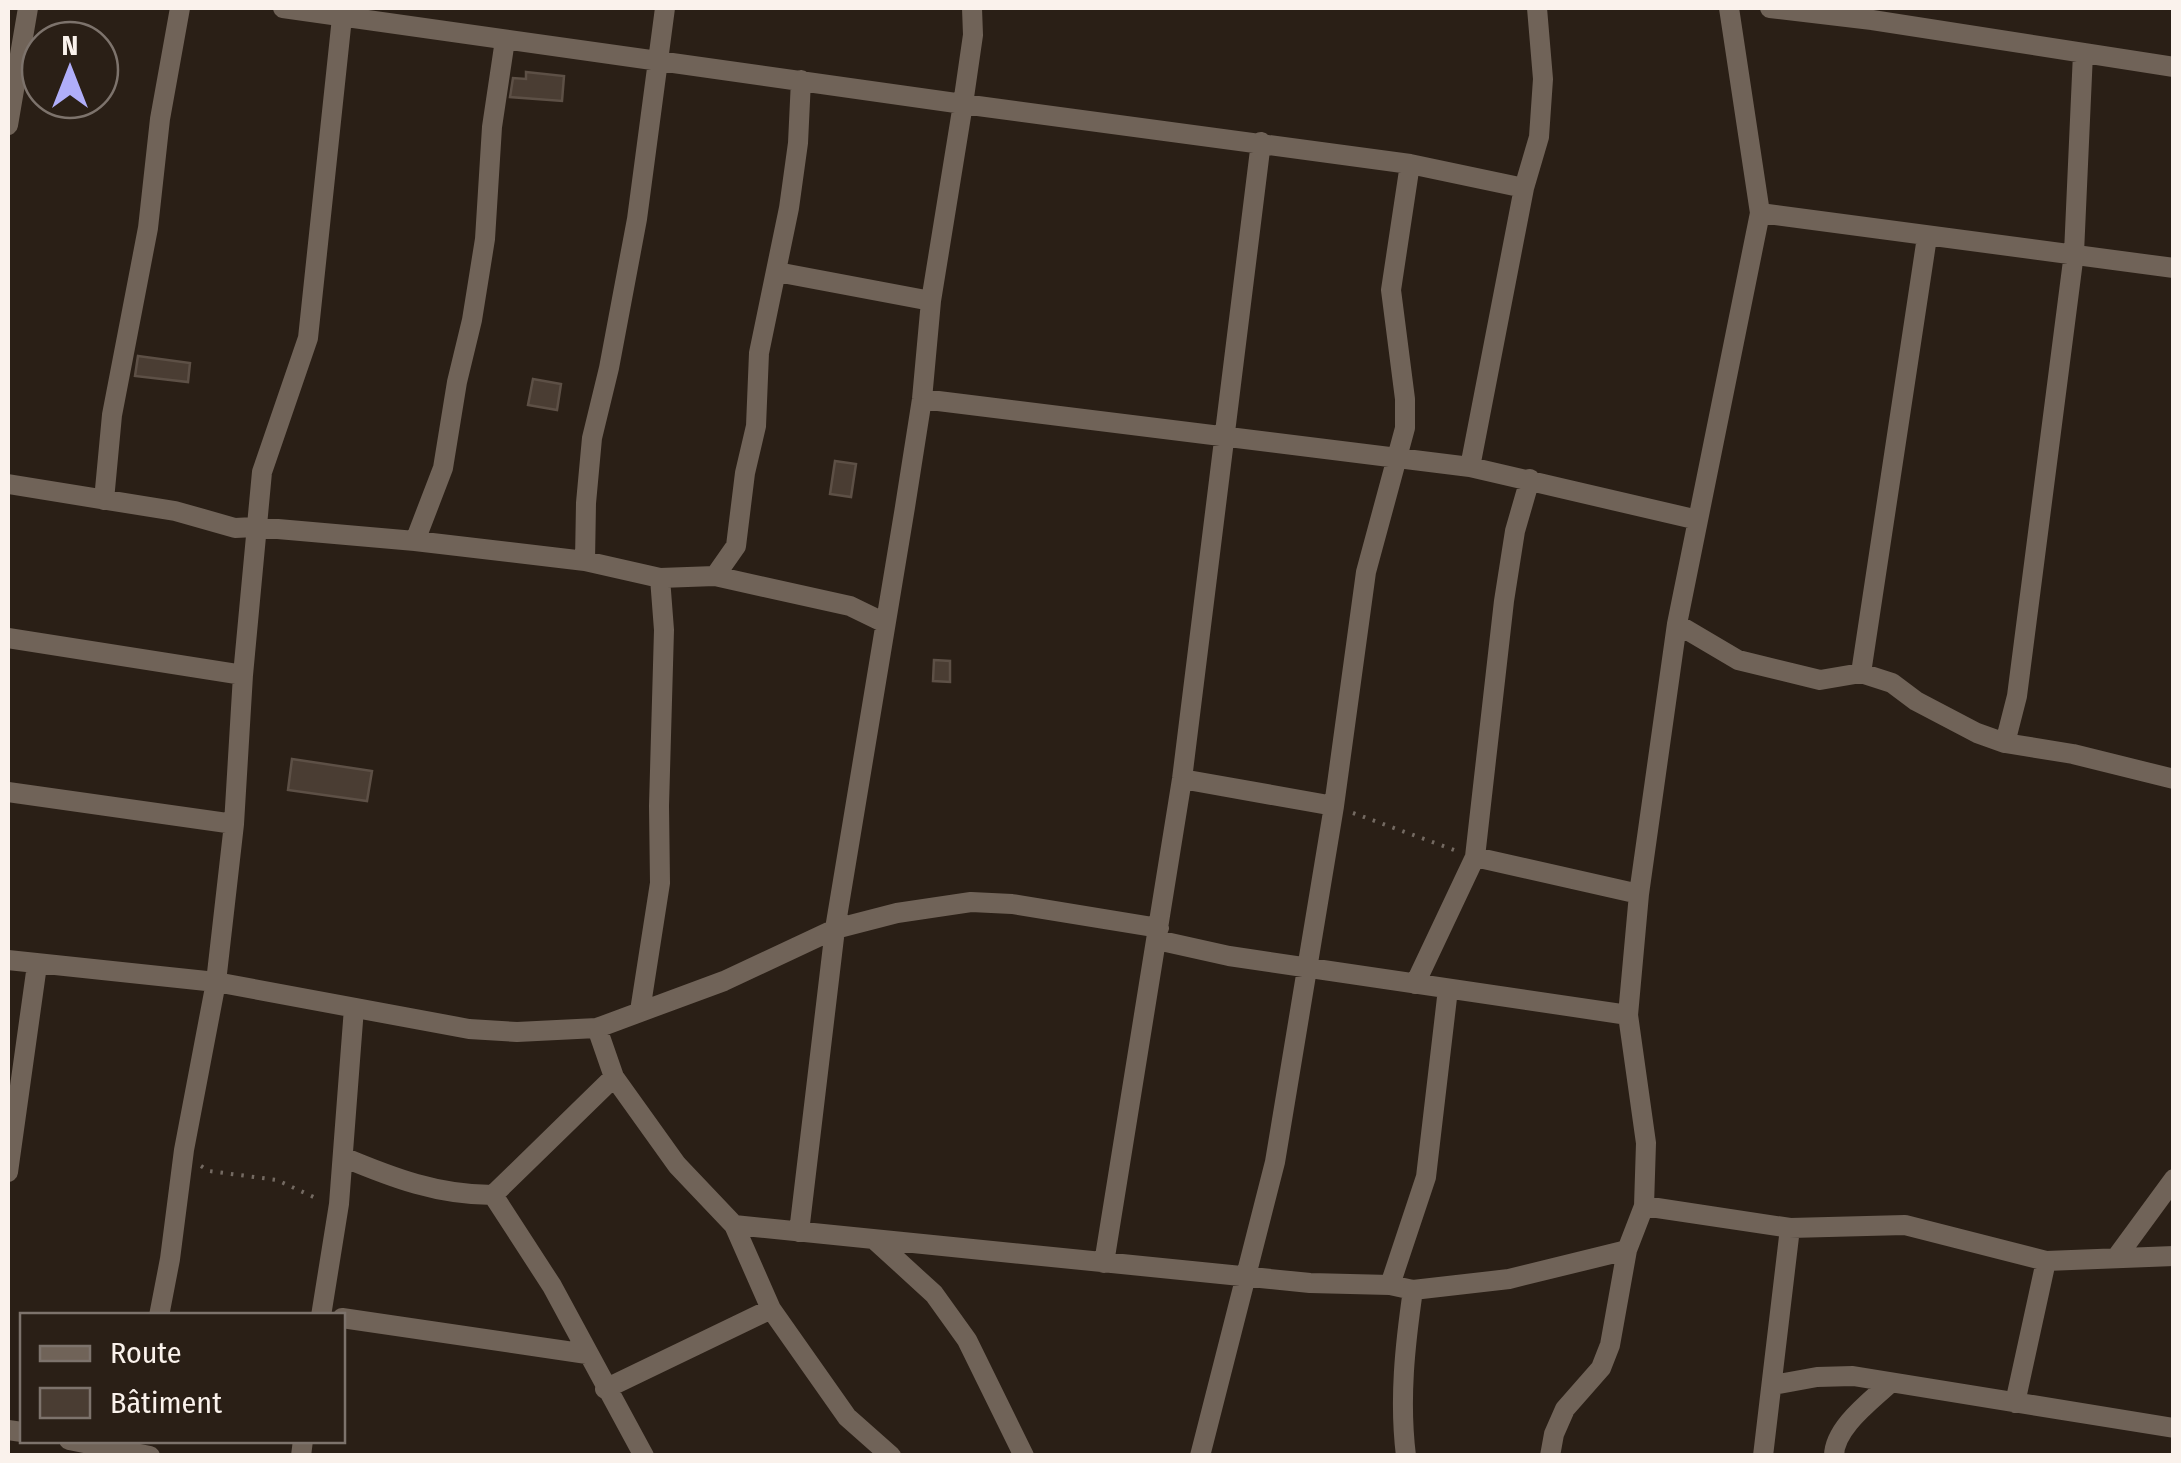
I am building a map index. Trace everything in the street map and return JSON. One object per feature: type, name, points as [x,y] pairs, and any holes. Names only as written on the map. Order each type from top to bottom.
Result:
[{"type":"street","points":[[8,124],[28,8]]},
{"type":"street","points":[[104,500],[112,416],[148,228],[160,118],[180,8]]},
{"type":"street","points":[[282,8],[342,12],[505,40],[1261,142],[1410,164],[1524,188]]},
{"type":"street","points":[[585,562],[588,467],[637,219],[665,8]]},
{"type":"street","points":[[799,1232],[835,929],[922,399],[931,301],[973,35],[972,8]]},
{"type":"street","points":[[1470,467],[1524,188],[1539,137],[1543,79],[1536,8]]},
{"type":"street","points":[[1550,1456],[1565,1409],[1601,1368],[1610,1345],[1626,1250],[1644,1206],[1646,1142],[1628,1015],[1639,894],[1677,624],[1760,212],[1729,8]]},
{"type":"street","points":[[1770,8],[1906,16],[2083,53],[2174,67]]},
{"type":"street","points":[[160,1313],[184,1150],[216,982],[234,824],[262,472],[308,338],[342,12]]},
{"type":"street","points":[[416,541],[443,468],[472,320],[485,238],[492,127],[505,40]]},
{"type":"street","points":[[2005,743],[2017,696],[2074,253],[2083,53]]},
{"type":"street","points":[[716,576],[736,546],[745,473],[756,426],[759,353],[798,143],[801,80]]},
{"type":"street","points":[[1104,1263],[1182,780],[1261,142]]},
{"type":"street","points":[[1200,1456],[1274,1162],[1334,806],[1366,572],[1405,428],[1391,290],[1410,164]]},
{"type":"street","points":[[1760,212],[2174,268]]},
{"type":"street","points":[[1862,673],[1926,237]]},
{"type":"street","points":[[777,272],[931,301]]},
{"type":"street","points":[[922,399],[1470,467],[1698,520]]},
{"type":"street","points":[[1414,984],[1475,857],[1504,601],[1515,530],[1530,479]]},
{"type":"street","points":[[8,484],[175,511],[235,528],[416,541],[585,562],[660,578],[716,576],[850,606],[886,623]]},
{"type":"street","points":[[640,1011],[660,883],[658,806],[664,630],[660,578]]},
{"type":"street","points":[[1677,624],[1738,660],[1820,680],[1862,673],[1892,683],[1932,709],[2005,743],[2073,754],[2174,779]]},
{"type":"street","points":[[8,638],[243,675]]},
{"type":"street","points":[[1182,780],[1334,806]]},
{"type":"street","points":[[8,792],[234,824]]},
{"type":"street","points":[[1475,857],[1639,894]]},
{"type":"street","points":[[8,960],[216,982],[469,1029],[517,1032],[597,1028],[724,981],[835,929],[897,913],[971,902],[1012,904],[1158,934],[1229,956],[1628,1015]]},
{"type":"street","points":[[8,1172],[11,1123],[37,965]]},
{"type":"street","points":[[1390,1285],[1426,1177],[1448,989]]},
{"type":"street","points":[[324,1313],[339,1204],[354,1008]]},
{"type":"street","points":[[597,1028],[614,1077],[677,1165],[734,1224],[771,1310],[847,1417],[891,1456]]},
{"type":"street","points":[[343,1157],[408,1184],[456,1195],[492,1195],[614,1077]]},
{"type":"street","points":[[2116,1258],[2174,1179]]},
{"type":"street","points":[[492,1195],[552,1286],[644,1456]]},
{"type":"street","points":[[1644,1206],[1790,1228],[1905,1224],[2046,1261],[2174,1256]]},
{"type":"street","points":[[734,1224],[1310,1284],[1390,1285],[1413,1290],[1509,1279],[1626,1250]]},
{"type":"street","points":[[1763,1456],[1790,1228]]},
{"type":"street","points":[[874,1240],[934,1294],[967,1340],[1024,1456]]},
{"type":"street","points":[[2015,1403],[2046,1261]]},
{"type":"street","points":[[1406,1456],[1401,1418],[1413,1290]]},
{"type":"street","points":[[605,1388],[771,1310]]},
{"type":"street","points":[[345,1318],[588,1354]]},
{"type":"street","points":[[1773,1385],[1817,1377],[1853,1376],[2174,1428]]},
{"type":"street","points":[[1834,1456],[1834,1448],[1856,1415],[1889,1384]]},
{"type":"street","points":[[88,1443],[139,1451]]},
{"type":"path","points":[[1334,806],[1475,857]]},
{"type":"path","points":[[184,1150],[209,1171],[277,1180],[312,1198],[339,1204]]},
{"type":"building","points":[[526,72],[564,76],[562,101],[510,97],[513,78],[526,79]]},
{"type":"building","points":[[138,356],[190,363],[188,382],[135,376]]},
{"type":"building","points":[[533,379],[561,384],[557,410],[528,405]]},
{"type":"building","points":[[835,461],[856,464],[851,497],[830,494]]},
{"type":"building","points":[[934,660],[950,661],[950,682],[933,681]]},
{"type":"building","points":[[292,759],[372,771],[367,801],[288,790]]}]
